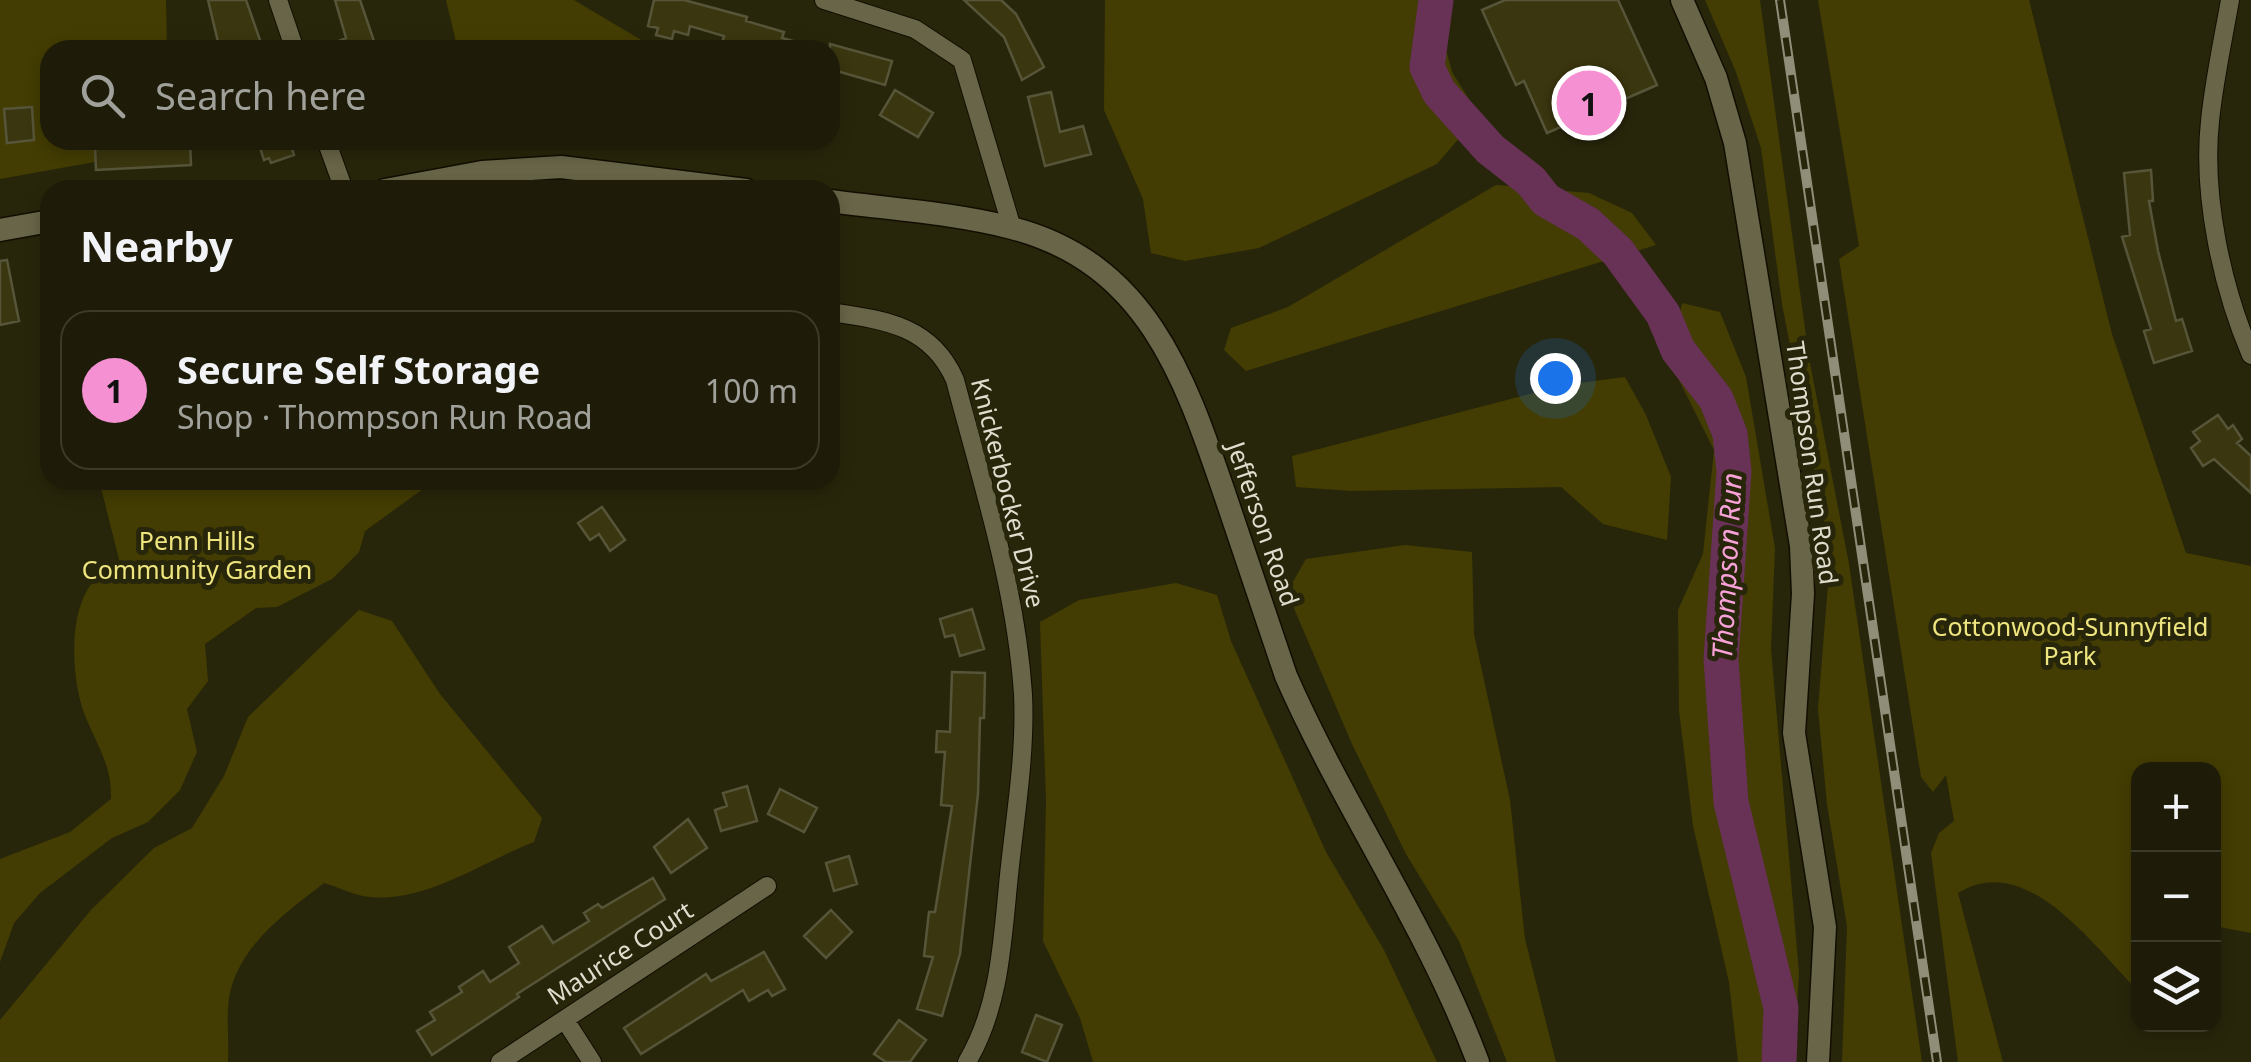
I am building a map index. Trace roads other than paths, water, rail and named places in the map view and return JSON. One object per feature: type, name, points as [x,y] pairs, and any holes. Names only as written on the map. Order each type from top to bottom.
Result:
[{"type":"street","points":[[278,0],[292,40]]},
{"type":"street","points":[[824,0],[915,28],[962,60],[1012,228]]},
{"type":"street","name":"Thompson Run Road","points":[[1682,0],[1716,78],[1735,142],[1800,546],[1802,594],[1794,733],[1824,927],[1818,1062]]},
{"type":"street","points":[[2230,0],[2210,124],[2210,173],[2230,289],[2251,354]]},
{"type":"street","points":[[330,150],[340,180]]},
{"type":"street","points":[[447,180],[521,168],[561,167],[650,180]]},
{"type":"street","name":"Jefferson Road","points":[[840,202],[1012,228],[1088,264],[1144,313],[1164,341],[1198,416],[1286,676],[1307,724],[1428,946],[1478,1062]]},
{"type":"street","points":[[0,230],[40,224]]},
{"type":"street","name":"Knickerbocker Drive","points":[[840,314],[914,330],[934,346],[950,368],[1012,604],[1023,728],[1006,902],[995,991],[982,1034],[967,1062]]},
{"type":"street","name":"Maurice Court","points":[[500,1062],[767,886]]},
{"type":"street","points":[[564,1020],[592,1062]]},
{"type":"waterway","name":"Thompson Run","points":[[1436,0],[1427,67],[1439,92],[1490,149],[1531,181],[1546,200],[1588,224],[1618,252],[1663,314],[1678,350],[1716,399],[1730,434],[1734,471],[1721,659],[1731,802],[1781,1008],[1779,1062]]},
{"type":"railway","points":[[1780,0],[1937,1062]]},
{"type":"place","name":"Secure Self Storage","points":[[1589,103]]},
{"type":"park label","name":"Penn Hills Community Garden","points":[[197,556]]},
{"type":"park label","name":"Cottonwood-Sunnyfield Park","points":[[2070,642]]}]
